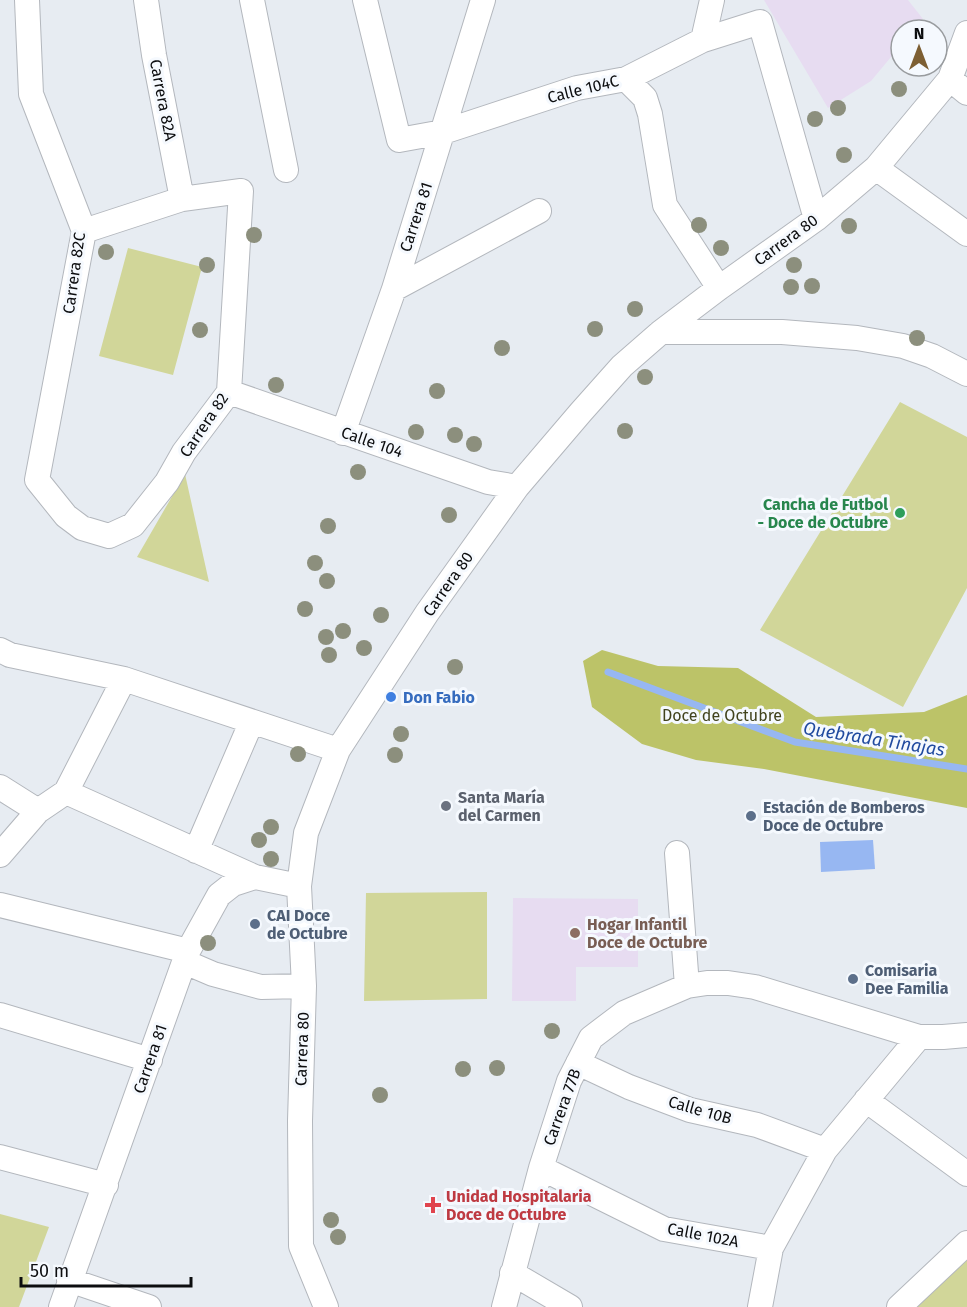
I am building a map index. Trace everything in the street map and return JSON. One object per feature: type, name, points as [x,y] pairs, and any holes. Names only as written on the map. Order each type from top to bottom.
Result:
[{"type":"street","name":"Carrera 82C","points":[[27,0],[31,94],[84,231],[37,480]]},
{"type":"street","name":"Carrera 82A","points":[[146,0],[154,55],[182,199]]},
{"type":"street","points":[[252,0],[286,170]]},
{"type":"street","name":"Calle 104C","points":[[365,0],[399,140],[443,132],[577,88],[626,79],[703,40],[760,22],[816,219]]},
{"type":"street","name":"Carrera 81","points":[[343,433],[393,289],[483,0]]},
{"type":"street","points":[[703,40],[712,0]]},
{"type":"street","name":"Carrera 80","points":[[326,1307],[301,1246],[300,1121],[304,986],[299,886],[306,833],[338,750],[427,613],[517,487],[622,366],[718,288],[816,219],[876,168],[958,86],[967,33]]},
{"type":"street","points":[[626,79],[645,98],[650,114],[665,205],[718,288]]},
{"type":"street","points":[[876,168],[967,234]]},
{"type":"street","name":"Carrera 82","points":[[37,480],[66,516],[82,528],[109,536],[133,525],[167,482],[184,452],[229,392],[241,191],[182,199]]},
{"type":"street","points":[[84,231],[182,199]]},
{"type":"street","points":[[393,289],[539,211]]},
{"type":"street","points":[[661,332],[782,332],[857,338],[903,346],[932,356],[967,374]]},
{"type":"street","name":"Calle 104","points":[[229,392],[488,482],[517,487]]},
{"type":"street","points":[[0,650],[10,655],[124,679],[338,750]]},
{"type":"street","points":[[0,855],[38,811],[66,792],[124,679]]},
{"type":"street","points":[[196,851],[251,723]]},
{"type":"street","points":[[0,788],[38,811]]},
{"type":"street","points":[[66,792],[255,877],[299,886]]},
{"type":"street","points":[[677,853],[687,986]]},
{"type":"street","name":"Carrera 81","points":[[61,1307],[186,957],[219,894],[233,884],[255,877]]},
{"type":"street","points":[[0,905],[186,957],[213,974],[261,987],[304,986]]},
{"type":"street","name":"Carrera 77B","points":[[504,1307],[541,1168],[569,1081],[591,1038],[624,1013],[687,986],[728,983],[754,987],[919,1036],[967,1035]]},
{"type":"street","points":[[0,1015],[150,1060]]},
{"type":"street","points":[[760,1307],[771,1248],[825,1150],[919,1036]]},
{"type":"street","name":"Calle 10B","points":[[578,1063],[629,1087],[690,1110],[757,1125],[825,1150]]},
{"type":"street","points":[[866,1100],[967,1174]]},
{"type":"street","points":[[0,1157],[106,1185]]},
{"type":"street","name":"Calle 102A","points":[[541,1168],[664,1229],[771,1248]]},
{"type":"street","points":[[899,1307],[967,1243]]},
{"type":"street","points":[[512,1273],[570,1307]]},
{"type":"street","points":[[69,1280],[149,1307]]},
{"type":"shaded area","points":[[764,0],[908,0],[922,18],[889,18],[889,59],[871,81],[828,108]]},
{"type":"shaded area","name":"Hogar Infantil Doce de Octubre","points":[[513,898],[638,899],[638,967],[576,967],[576,1001],[512,1001]]},
{"type":"green space","points":[[128,248],[202,267],[173,375],[99,356]]},
{"type":"green space","name":"Cancha de Futbol - Doce de Octubre","points":[[900,402],[967,437],[967,588],[903,707],[760,630]]},
{"type":"green space","points":[[185,474],[209,582],[137,557]]},
{"type":"green space","name":"Doce de Octubre","points":[[602,650],[658,666],[738,668],[816,717],[924,712],[967,695],[967,808],[764,769],[696,760],[642,744],[592,707],[583,661]]},
{"type":"green space","points":[[487,892],[487,999],[364,1001],[366,893]]},
{"type":"green space","points":[[0,1214],[49,1227],[19,1307],[0,1307]]},
{"type":"green space","points":[[967,1258],[967,1307],[914,1307]]},
{"type":"water","points":[[873,840],[875,869],[821,872],[820,842]]},
{"type":"waterway","name":"Quebrada Tinajas","points":[[608,672],[795,742],[967,769]]},
{"type":"place","name":"Cancha de Futbol - Doce de Octubre","points":[[900,513]]},
{"type":"place","name":"Don Fabio","points":[[391,697]]},
{"type":"place","name":"Santa María del Carmen","points":[[446,806]]},
{"type":"place","name":"Estación de Bomberos Doce de Octubre","points":[[751,816]]},
{"type":"place","name":"CAI Doce de Octubre","points":[[255,924]]},
{"type":"place","name":"Hogar Infantil Doce de Octubre","points":[[575,933]]},
{"type":"place","name":"Comisaria Dee Familia","points":[[853,979]]},
{"type":"place","name":"Unidad Hospitalaria Doce de Octubre","points":[[433,1205]]}]
